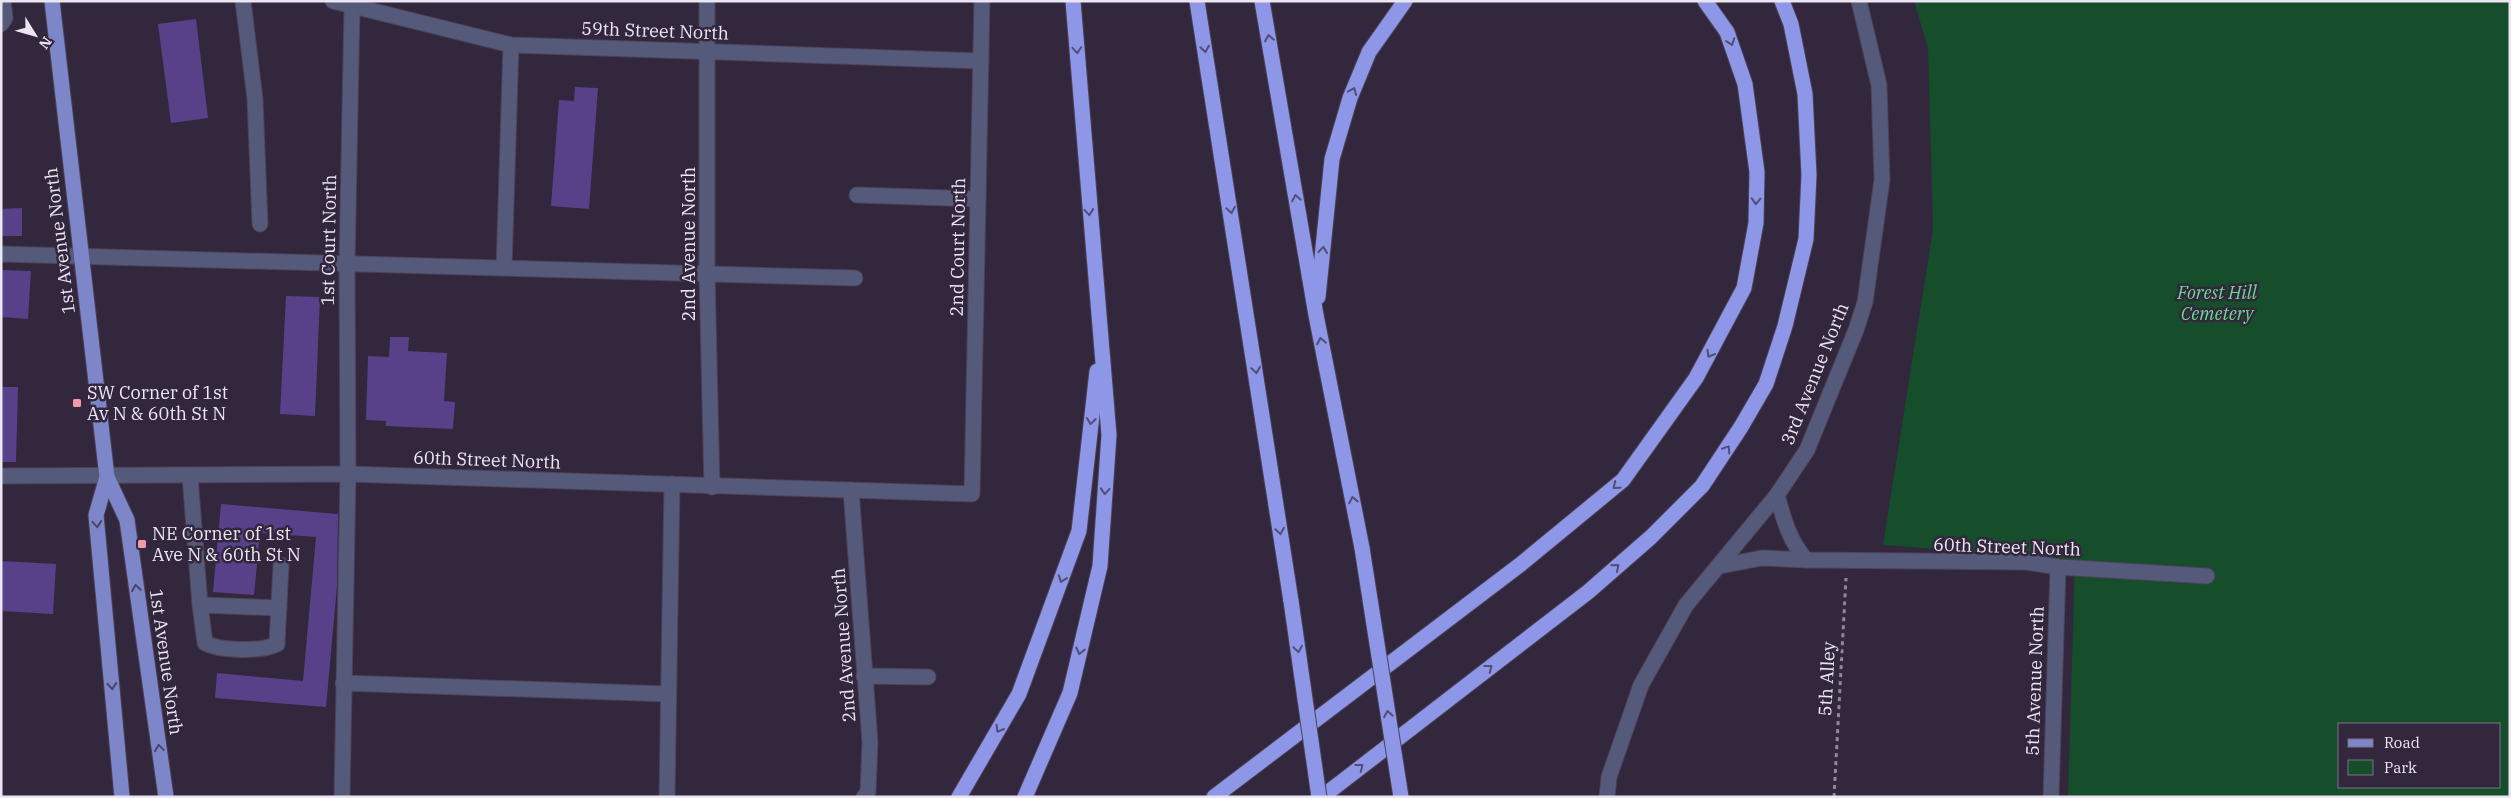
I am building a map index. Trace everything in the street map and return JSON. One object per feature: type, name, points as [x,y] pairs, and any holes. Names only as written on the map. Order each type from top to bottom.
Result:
[{"type":"highway","points":[[1025,797],[1070,693],[1100,566],[1109,435],[1073,1]]},
{"type":"highway","points":[[1197,1],[1320,797],[1588,592],[1637,549],[1702,486],[1741,427],[1766,384],[1785,326],[1806,240],[1809,174],[1805,94],[1791,24],[1782,1]]},
{"type":"highway","points":[[1262,1],[1316,316],[1362,548],[1401,797]]},
{"type":"highway","points":[[1316,316],[1332,158],[1350,98],[1369,52],[1405,1]]},
{"type":"highway","points":[[1214,797],[1520,564],[1623,480],[1696,378],[1744,288],[1756,223],[1758,172],[1745,84],[1727,32],[1705,1]]},
{"type":"highway","points":[[960,797],[1019,694],[1080,531],[1100,337]]},
{"type":"main road","name":"1st Avenue North","points":[[52,1],[80,257],[107,477],[127,520],[166,797]]},
{"type":"main road","name":"1st Avenue North","points":[[107,477],[96,515],[122,797]]},
{"type":"street","points":[[243,1],[254,99],[260,224]]},
{"type":"street","name":"59th Street North","points":[[333,1],[511,45],[981,60]]},
{"type":"street","name":"2nd Avenue North","points":[[707,1],[707,274],[712,487]]},
{"type":"street","name":"2nd Court North","points":[[972,494],[982,1]]},
{"type":"street","name":"3rd Avenue North","points":[[1607,797],[1609,777],[1641,685],[1686,605],[1777,495],[1807,450],[1856,330],[1865,302],[1882,180],[1879,86],[1859,1]]},
{"type":"street","points":[[1,24],[5,18],[3,3]]},
{"type":"street","name":"1st Court North","points":[[342,797],[348,474],[347,264],[352,7]]},
{"type":"street","points":[[504,268],[511,45]]},
{"type":"street","points":[[857,195],[978,199]]},
{"type":"street","points":[[1,254],[855,278]]},
{"type":"street","name":"60th Street North","points":[[1,476],[107,477],[348,474],[972,494]]},
{"type":"street","points":[[190,476],[200,605],[205,643],[214,648],[268,649],[277,644],[281,565]]},
{"type":"street","points":[[667,797],[672,484]]},
{"type":"street","name":"2nd Avenue North","points":[[851,490],[870,742],[868,792],[864,797]]},
{"type":"street","points":[[1777,495],[1787,532],[1795,547],[1806,560]]},
{"type":"street","name":"60th Street North","points":[[1720,566],[1762,558],[1847,562],[2026,562],[2058,567],[2207,576]]},
{"type":"street","name":"5th Avenue North","points":[[2050,797],[2058,567]]},
{"type":"street","points":[[200,605],[279,608]]},
{"type":"street","points":[[864,676],[928,677]]},
{"type":"street","points":[[343,683],[668,694]]},
{"type":"path","name":"5th Alley","points":[[1834,797],[1847,562]]},
{"type":"green space","name":"Forest Hill Cemetery","points":[[1914,1],[2510,1],[2510,797],[2068,797],[2075,560],[1883,545],[1933,229],[1928,48]]},
{"type":"building","points":[[196,19],[208,118],[171,123],[158,24]]},
{"type":"building","points":[[575,87],[598,88],[589,209],[551,206],[559,100],[574,101]]},
{"type":"building","points":[[22,208],[22,236],[1,236],[1,209]]},
{"type":"building","points":[[1,270],[31,271],[28,319],[1,317]]},
{"type":"building","points":[[286,296],[320,297],[315,416],[280,414]]},
{"type":"building","points":[[390,337],[409,337],[408,351],[447,353],[444,401],[455,402],[453,429],[386,426],[386,421],[366,420],[368,356],[389,357]]},
{"type":"building","points":[[1,387],[18,387],[16,462],[1,462]]},
{"type":"building","points":[[221,504],[338,514],[337,586],[326,707],[215,698],[217,673],[303,681],[316,537],[260,533],[254,595],[213,592]]},
{"type":"building","points":[[1,561],[56,564],[53,614],[1,611]]},
{"type":"place","name":"SW Corner of 1st Av N & 60th St N","points":[[77,403]]},
{"type":"place","name":"NE Corner of 1st Ave N & 60th St N","points":[[142,544]]}]
